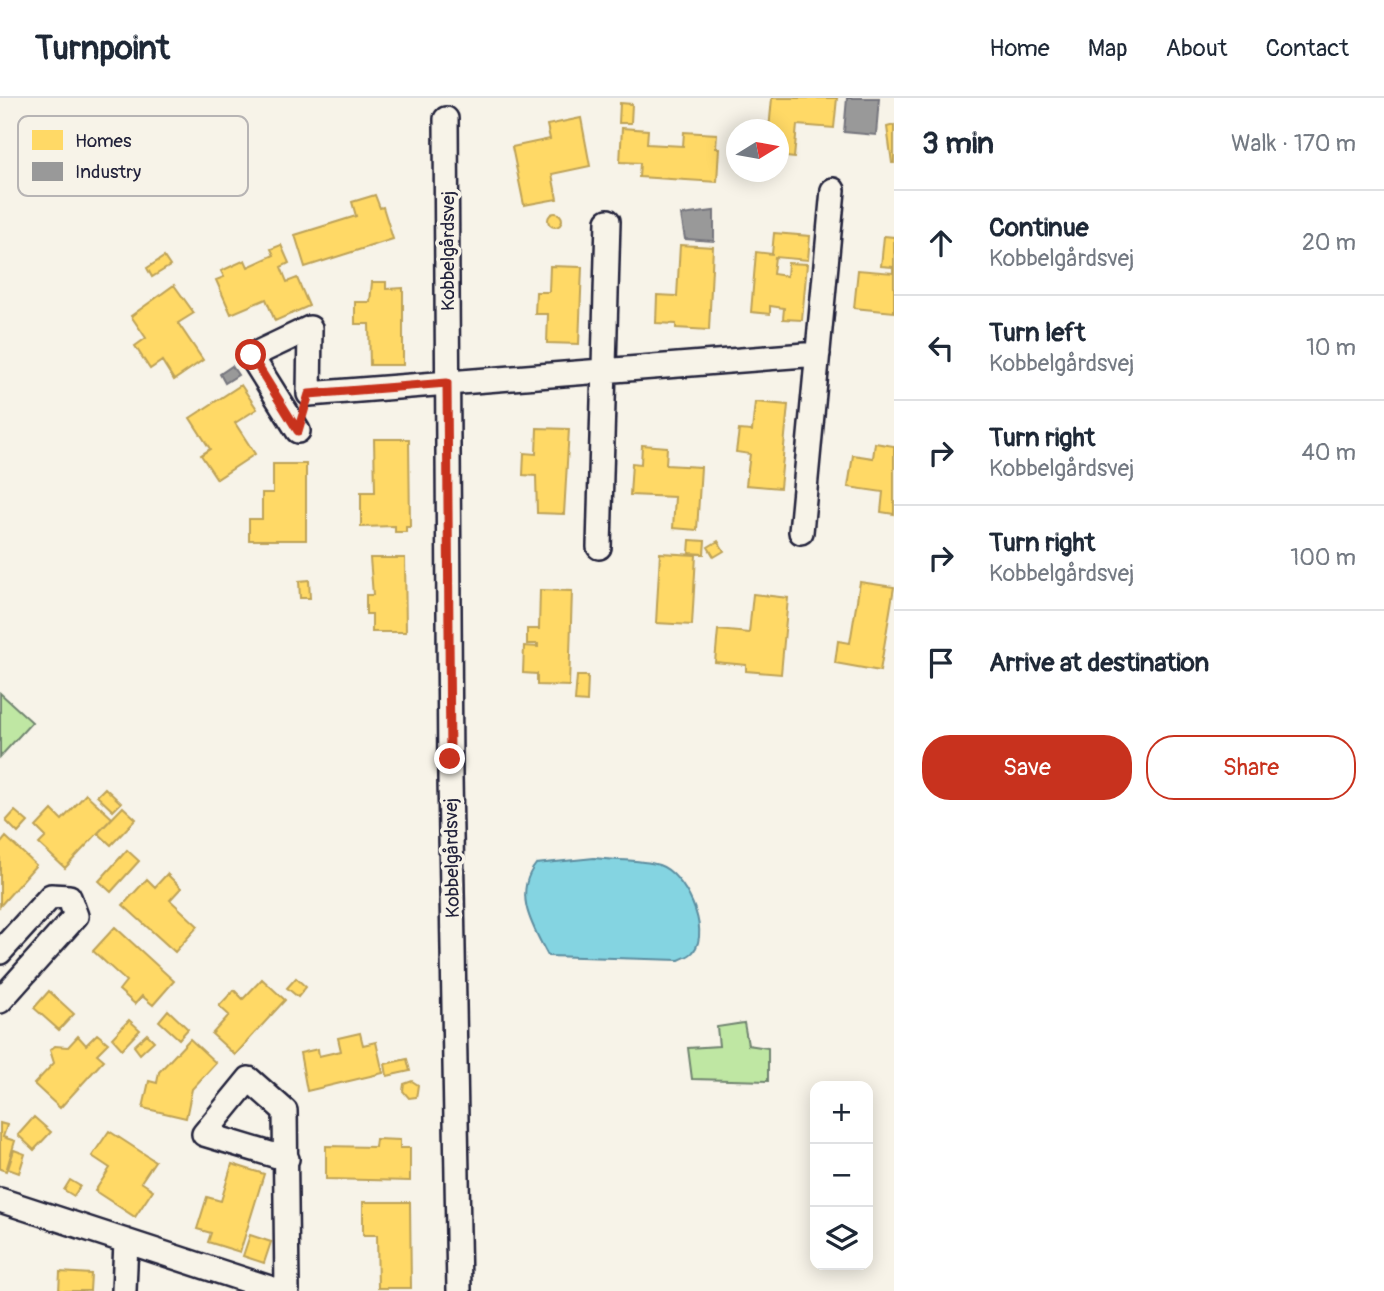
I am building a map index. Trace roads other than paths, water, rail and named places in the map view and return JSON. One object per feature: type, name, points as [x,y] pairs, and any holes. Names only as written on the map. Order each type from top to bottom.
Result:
[{"type":"street","name":"Kobbelgårdsvej","points":[[446,119],[459,1291]]},
{"type":"street","points":[[802,532],[833,190]]},
{"type":"street","points":[[599,547],[608,221]]},
{"type":"street","points":[[309,394],[818,354]]},
{"type":"street","points":[[0,952],[51,896],[69,897],[76,916],[0,1002]]},
{"type":"street","points":[[287,1159],[288,1291]]},
{"type":"street","points":[[0,1200],[279,1291]]},
{"type":"street","points":[[124,1291],[126,1241]]},
{"type":"water","points":[[594,858],[652,863],[668,870],[678,879],[686,890],[697,917],[698,942],[692,953],[679,960],[548,956],[527,910],[525,899],[529,875],[536,864]]}]
